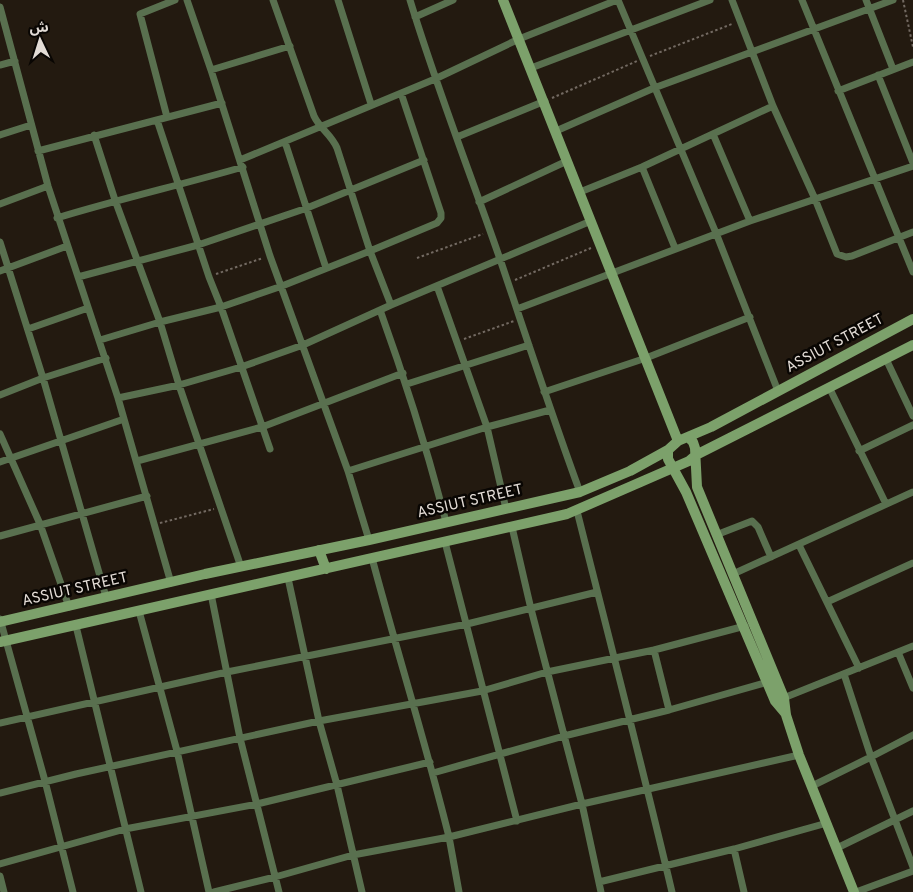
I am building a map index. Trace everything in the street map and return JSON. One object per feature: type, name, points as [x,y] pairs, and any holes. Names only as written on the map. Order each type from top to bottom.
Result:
[{"type":"street","points":[[167,117],[140,14],[175,0]]},
{"type":"street","points":[[187,0],[222,103],[259,224],[348,471],[369,540]]},
{"type":"street","points":[[273,0],[314,116],[319,126],[327,131],[335,142],[370,251],[391,306]]},
{"type":"street","points":[[338,0],[371,104]]},
{"type":"street","points":[[410,0],[434,79],[480,202],[521,319],[550,410],[580,492]]},
{"type":"street","points":[[415,17],[453,0]]},
{"type":"street","points":[[504,0],[678,441]]},
{"type":"street","points":[[57,218],[116,200],[178,186],[241,163],[319,126],[434,79],[519,39],[618,0],[716,233],[778,391]]},
{"type":"street","points":[[531,68],[710,0]]},
{"type":"street","points":[[732,0],[773,106],[815,199],[835,249],[841,256],[846,257],[860,254],[913,232]]},
{"type":"street","points":[[802,0],[913,272]]},
{"type":"street","points":[[866,0],[893,69]]},
{"type":"street","points":[[556,131],[654,88],[893,0]]},
{"type":"street","points":[[0,7],[57,218],[106,358],[171,583]]},
{"type":"street","points":[[211,70],[290,46]]},
{"type":"street","points":[[0,65],[15,61]]},
{"type":"street","points":[[838,91],[913,62]]},
{"type":"street","points":[[517,309],[750,220],[875,180],[913,165],[878,75]]},
{"type":"street","points":[[100,340],[160,322],[222,307],[282,286],[438,223],[442,218],[441,213],[401,93]]},
{"type":"street","points":[[457,137],[545,101]]},
{"type":"street","points":[[38,150],[222,103]]},
{"type":"street","points":[[580,192],[642,167],[773,106]]},
{"type":"street","points":[[156,120],[270,449]]},
{"type":"street","points":[[0,135],[31,125]]},
{"type":"street","points":[[713,134],[750,220]]},
{"type":"street","points":[[94,135],[140,262],[178,385],[241,567]]},
{"type":"street","points":[[285,142],[326,268]]},
{"type":"street","points":[[78,277],[198,245],[307,208],[424,160]]},
{"type":"street","points":[[480,202],[567,161]]},
{"type":"street","points":[[642,167],[675,248]]},
{"type":"street","points":[[0,204],[48,186]]},
{"type":"street","points":[[118,398],[178,385],[241,367],[302,345],[591,221]]},
{"type":"street","points":[[0,242],[62,440],[81,514],[106,598]]},
{"type":"street","points":[[0,271],[67,246]]},
{"type":"street","points":[[437,286],[487,427],[506,509]]},
{"type":"street","points":[[28,329],[88,308]]},
{"type":"street","points":[[380,310],[407,384],[446,522]]},
{"type":"street","points":[[544,392],[646,358],[750,317]]},
{"type":"street","name":"ASSIUT STREET","points":[[0,621],[580,492],[630,471],[668,450],[678,441],[689,438],[913,319]]},
{"type":"street","points":[[3,642],[577,511],[689,461],[913,345]]},
{"type":"street","points":[[407,384],[529,346]]},
{"type":"street","points":[[0,394],[106,358]]},
{"type":"street","points":[[886,359],[913,416]]},
{"type":"street","points":[[136,461],[262,427],[403,373]]},
{"type":"street","points":[[829,387],[886,504]]},
{"type":"street","points":[[348,471],[487,427],[550,410]]},
{"type":"street","points":[[0,462],[10,457],[124,420]]},
{"type":"street","points":[[859,451],[913,425]]},
{"type":"street","points":[[0,434],[40,524],[69,607]]},
{"type":"street","points":[[689,438],[694,442],[697,487],[733,574],[799,755],[856,892],[913,871]]},
{"type":"street","points":[[668,450],[668,459],[686,492],[768,682],[780,699]]},
{"type":"street","points":[[686,492],[697,487]]},
{"type":"street","points":[[733,574],[913,492]]},
{"type":"street","points":[[0,536],[147,496]]},
{"type":"street","points":[[577,511],[672,892]]},
{"type":"street","points":[[716,536],[752,522],[758,527],[771,557]]},
{"type":"street","points":[[512,527],[530,609],[582,804],[601,892]]},
{"type":"street","points":[[445,542],[517,821]]},
{"type":"street","points":[[799,545],[860,668]]},
{"type":"street","points":[[319,550],[326,569]]},
{"type":"street","points":[[372,558],[393,638],[433,773],[449,837],[459,892]]},
{"type":"street","points":[[827,602],[913,563]]},
{"type":"street","points":[[288,578],[319,721],[337,785],[362,892]]},
{"type":"street","points":[[0,723],[305,655],[467,624],[597,592]]},
{"type":"street","points":[[211,594],[240,738],[279,892]]},
{"type":"street","points":[[139,611],[160,687],[210,892]]},
{"type":"street","points":[[0,621],[3,642],[45,781],[73,892]]},
{"type":"street","points":[[76,626],[141,892]]},
{"type":"street","points":[[0,792],[176,751],[319,721],[482,691],[547,672],[654,650],[745,626]]},
{"type":"street","points":[[780,699],[913,646]]},
{"type":"street","points":[[654,650],[669,710]]},
{"type":"street","points":[[898,652],[913,688]]},
{"type":"street","points":[[844,674],[871,758],[913,867]]},
{"type":"street","points":[[433,773],[768,682]]},
{"type":"street","points":[[812,786],[871,758],[913,735]]},
{"type":"street","points":[[214,892],[353,855],[449,837],[582,804],[799,755]]},
{"type":"street","points":[[0,864],[125,829],[257,804],[430,762]]},
{"type":"street","points":[[837,848],[913,811]]},
{"type":"street","points":[[599,882],[734,849],[827,823]]},
{"type":"street","points":[[734,849],[744,892]]},
{"type":"street","points":[[0,876],[4,892]]},
{"type":"path","points":[[903,0],[913,47]]},
{"type":"path","points":[[417,258],[489,231]]},
{"type":"path","points":[[508,283],[600,244]]},
{"type":"path","points":[[209,277],[270,256]]},
{"type":"path","points":[[457,341],[521,319]]},
{"type":"path","points":[[155,524],[221,507]]}]
